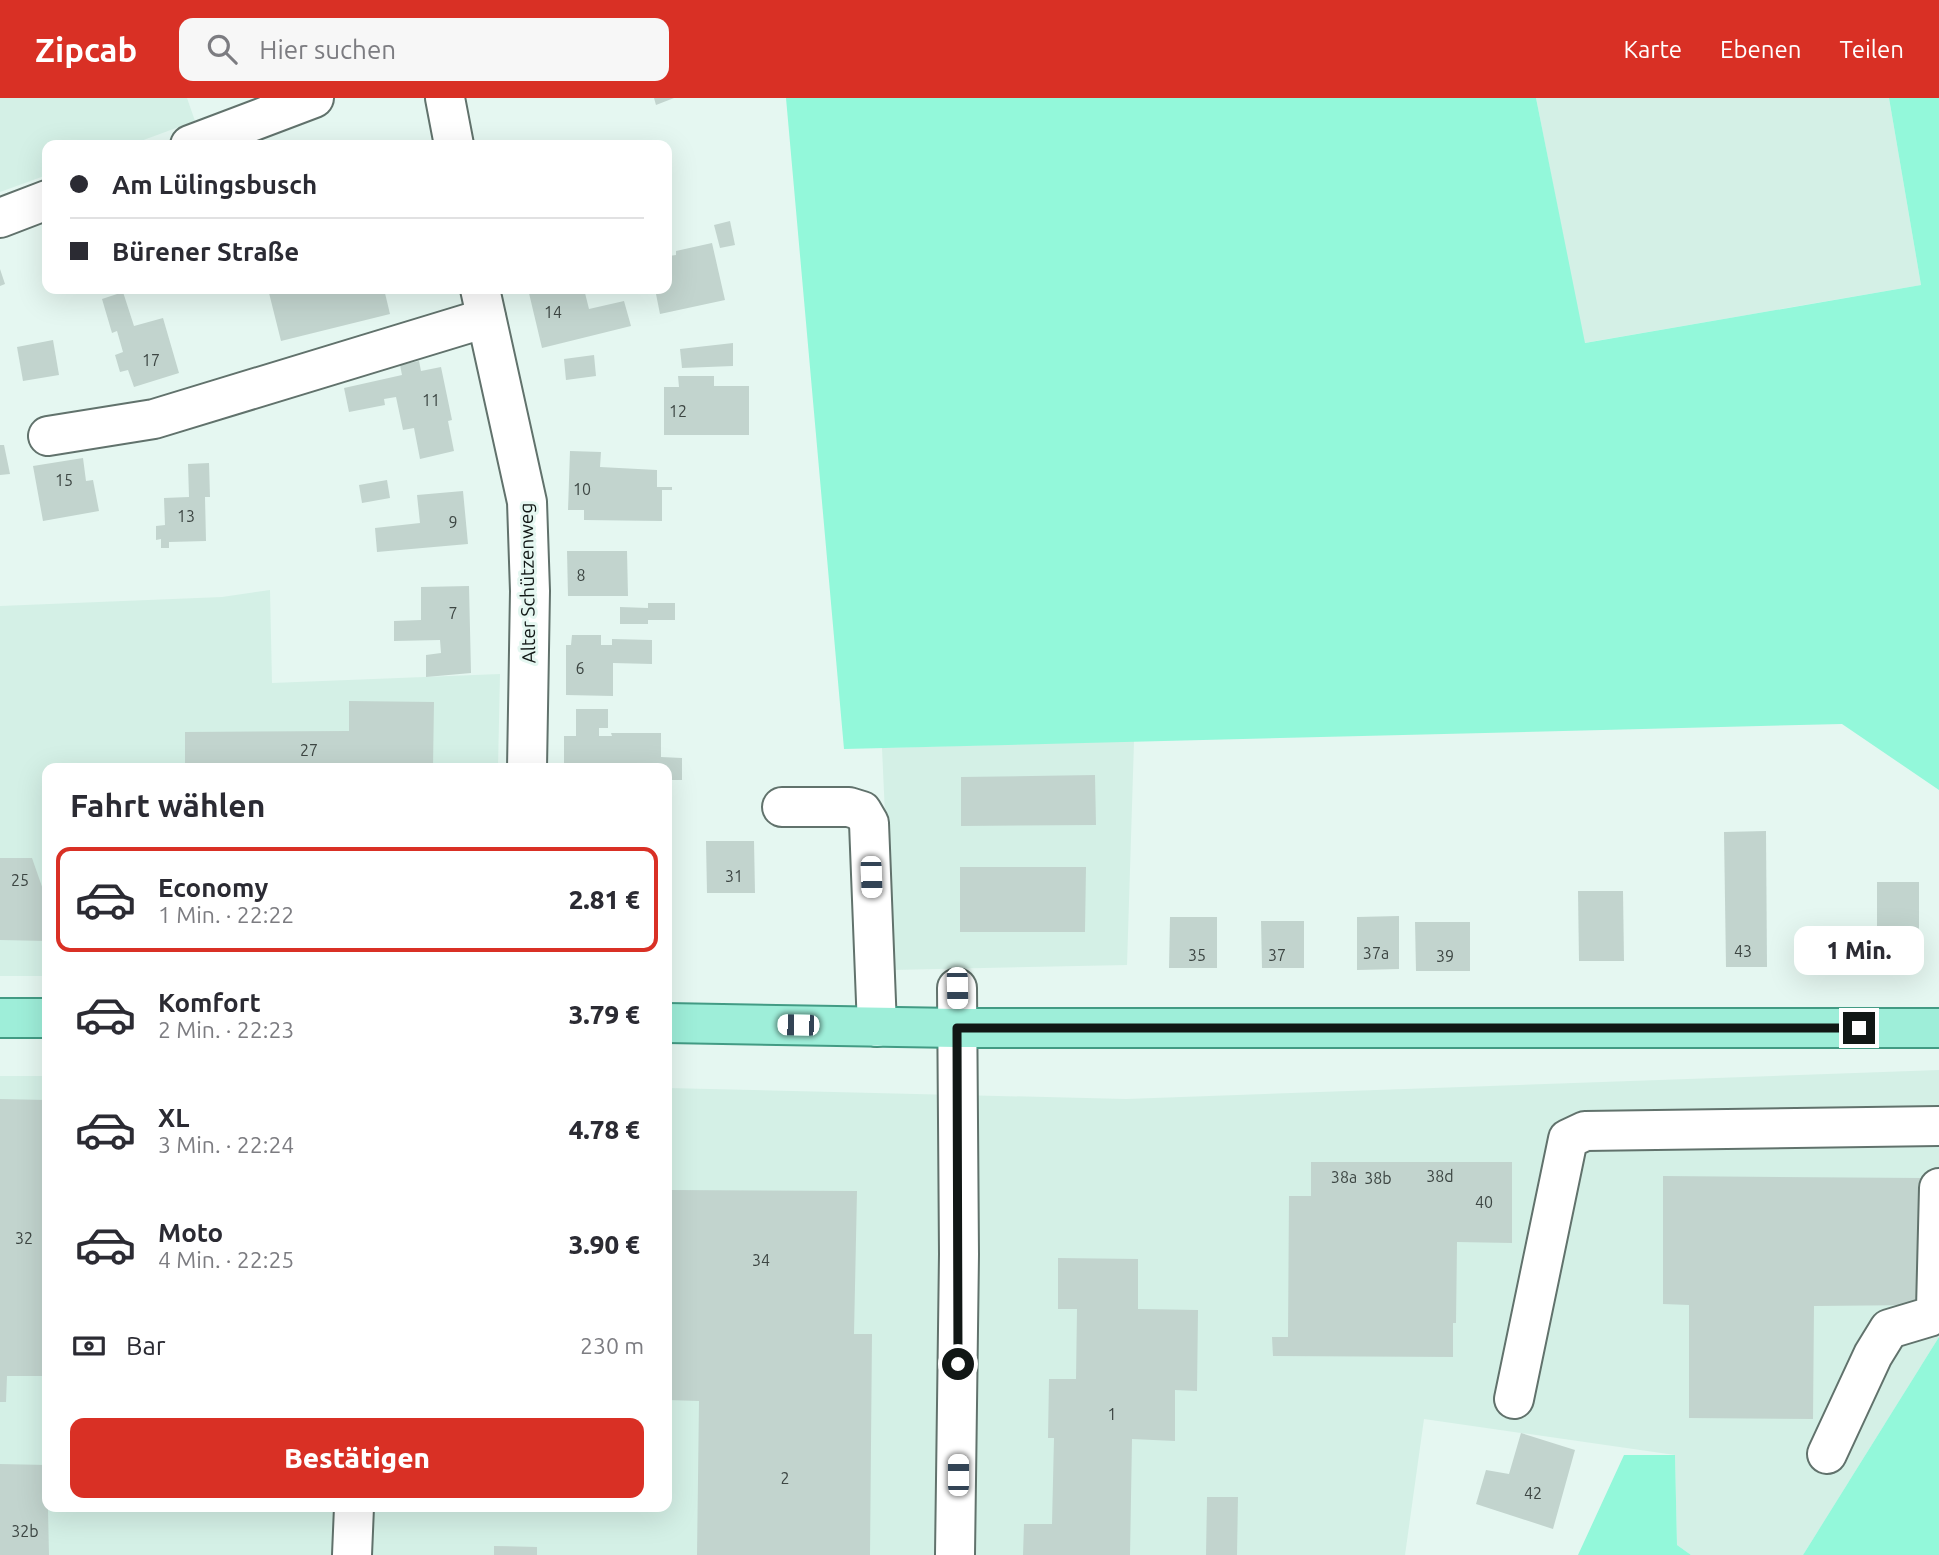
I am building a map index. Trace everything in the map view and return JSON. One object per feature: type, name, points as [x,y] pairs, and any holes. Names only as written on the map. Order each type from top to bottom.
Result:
[{"type":"main road","points":[[0,1018],[42,1018]]},
{"type":"main road","points":[[672,1023],[957,1028],[1939,1028]]},
{"type":"street","points":[[203,140],[314,98]]},
{"type":"street","points":[[445,98],[453,140]]},
{"type":"street","points":[[0,218],[42,202]]},
{"type":"street","name":"Alter Schützenweg","points":[[48,436],[155,419],[483,303],[527,502],[530,591],[527,763]]},
{"type":"street","points":[[782,807],[849,807],[862,811],[869,823],[877,1027]]},
{"type":"street","points":[[955,1555],[959,1254],[957,988]]},
{"type":"street","points":[[1514,1399],[1569,1139],[1585,1131],[1939,1126]]},
{"type":"street","points":[[1827,1454],[1873,1355],[1889,1329],[1929,1317],[1936,1309],[1939,1188]]},
{"type":"street","points":[[352,1555],[354,1512]]},
{"type":"shaded area","points":[[0,98],[187,98],[195,121],[144,140],[42,140],[42,177],[0,192]]},
{"type":"shaded area","points":[[1536,98],[1889,98],[1921,285],[1584,343]]},
{"type":"shaded area","points":[[270,590],[272,683],[500,674],[498,763],[42,763],[42,976],[0,976],[0,606],[222,597]]},
{"type":"shaded area","points":[[1134,741],[1127,965],[892,970],[882,748]]},
{"type":"shaded area","points":[[1939,1070],[1939,1337],[1803,1555],[1691,1555],[1677,1545],[1675,1455],[1424,1419],[1405,1555],[0,1555],[0,1076],[42,1076],[42,1512],[672,1512],[672,1088],[1126,1099]]},
{"type":"green space","points":[[786,98],[1536,98],[1585,343],[1921,285],[1889,98],[1939,98],[1939,790],[1842,724],[844,749]]},
{"type":"green space","points":[[1939,1337],[1939,1555],[1803,1555]]},
{"type":"green space","points":[[1624,1455],[1675,1455],[1677,1545],[1691,1555],[1578,1555]]},
{"type":"building","points":[[654,98],[674,98],[656,105]]},
{"type":"building","points":[[730,221],[735,245],[720,248],[714,225]]},
{"type":"building","points":[[712,243],[725,300],[660,314],[656,294],[672,294],[672,256],[676,255],[676,251]]},
{"type":"building","points":[[0,269],[5,284],[0,286]]},
{"type":"building","points":[[124,294],[134,326],[163,318],[179,373],[134,387],[128,370],[120,372],[115,355],[123,352],[117,331],[112,333],[102,299]]},
{"type":"building","points":[[269,294],[385,294],[390,314],[281,341]]},
{"type":"building","points":[[529,294],[585,294],[589,309],[624,301],[631,326],[542,348]]},
{"type":"building","points":[[53,340],[59,375],[23,381],[17,347]]},
{"type":"building","points":[[733,343],[733,366],[682,368],[680,349]]},
{"type":"building","points":[[594,355],[596,376],[566,380],[564,359]]},
{"type":"building","points":[[419,361],[421,371],[441,367],[452,420],[448,421],[454,451],[420,459],[414,428],[403,430],[396,397],[384,399],[385,405],[349,412],[344,388],[402,375],[400,365]]},
{"type":"building","points":[[678,376],[714,376],[714,386],[749,386],[749,435],[664,435],[664,387],[679,387]]},
{"type":"building","points":[[0,445],[4,445],[10,474],[0,475]]},
{"type":"building","points":[[570,451],[601,452],[600,467],[657,470],[657,487],[672,487],[672,490],[662,490],[662,521],[584,520],[584,510],[568,510]]},
{"type":"building","points":[[83,458],[86,481],[93,480],[99,511],[43,521],[33,466]]},
{"type":"building","points":[[209,463],[210,497],[205,497],[206,541],[169,542],[169,548],[161,548],[161,539],[156,540],[156,526],[165,525],[164,498],[189,497],[188,464]]},
{"type":"building","points":[[387,480],[390,498],[362,503],[359,485]]},
{"type":"building","points":[[463,491],[468,544],[377,552],[375,528],[420,523],[417,495]]},
{"type":"building","points":[[567,551],[627,551],[628,596],[568,596]]},
{"type":"building","points":[[469,586],[471,673],[426,677],[426,655],[441,653],[440,640],[394,641],[394,621],[421,620],[421,587]]},
{"type":"building","points":[[648,603],[675,603],[675,620],[620,624],[620,607],[648,608]]},
{"type":"building","points":[[572,635],[601,635],[601,645],[612,645],[612,639],[652,640],[652,664],[613,663],[613,696],[566,695],[566,645],[571,645]]},
{"type":"building","points":[[349,701],[434,702],[433,763],[185,763],[185,732],[349,731]]},
{"type":"building","points":[[576,709],[608,709],[608,728],[599,728],[599,736],[612,736],[611,733],[661,733],[661,757],[682,758],[682,780],[672,780],[672,763],[564,763],[564,736],[576,736]]},
{"type":"building","points":[[1095,775],[1096,825],[961,826],[961,777]]},
{"type":"building","points":[[1766,831],[1767,967],[1726,967],[1724,832]]},
{"type":"building","points":[[706,841],[754,841],[755,893],[707,893]]},
{"type":"building","points":[[0,858],[32,858],[42,887],[42,941],[0,940]]},
{"type":"building","points":[[960,867],[1086,867],[1085,932],[960,932]]},
{"type":"building","points":[[1877,882],[1919,882],[1919,960],[1877,960]]},
{"type":"building","points":[[1578,891],[1623,891],[1624,961],[1579,961]]},
{"type":"building","points":[[1399,916],[1399,969],[1357,970],[1357,917]]},
{"type":"building","points":[[1170,917],[1217,917],[1217,968],[1169,968]]},
{"type":"building","points":[[1261,921],[1304,921],[1304,968],[1262,968]]},
{"type":"building","points":[[1415,922],[1470,922],[1470,971],[1416,971]]},
{"type":"building","points":[[0,1099],[42,1100],[42,1376],[7,1376],[6,1402],[0,1402]]},
{"type":"building","points":[[1311,1162],[1512,1162],[1512,1243],[1457,1242],[1453,1357],[1273,1356],[1272,1337],[1288,1337],[1289,1196],[1311,1196]]},
{"type":"building","points":[[1663,1176],[1922,1178],[1921,1305],[1814,1306],[1813,1419],[1689,1418],[1689,1305],[1663,1304]]},
{"type":"building","points":[[672,1190],[857,1191],[854,1334],[872,1334],[870,1555],[697,1555],[699,1401],[672,1400]]},
{"type":"building","points":[[1058,1258],[1138,1259],[1138,1309],[1198,1310],[1197,1391],[1175,1390],[1175,1441],[1132,1439],[1130,1555],[1023,1555],[1024,1524],[1052,1524],[1054,1438],[1048,1438],[1049,1379],[1076,1379],[1077,1309],[1058,1309]]},
{"type":"building","points":[[1521,1433],[1575,1450],[1553,1529],[1476,1504],[1486,1470],[1509,1474]]},
{"type":"building","points":[[0,1464],[42,1465],[42,1512],[48,1512],[49,1555],[0,1555]]},
{"type":"building","points":[[1207,1497],[1238,1497],[1237,1555],[1206,1555]]},
{"type":"building","points":[[494,1546],[537,1547],[537,1555],[494,1555]]},
{"type":"route","points":[[958,1364],[957,1028],[1859,1028]]}]
